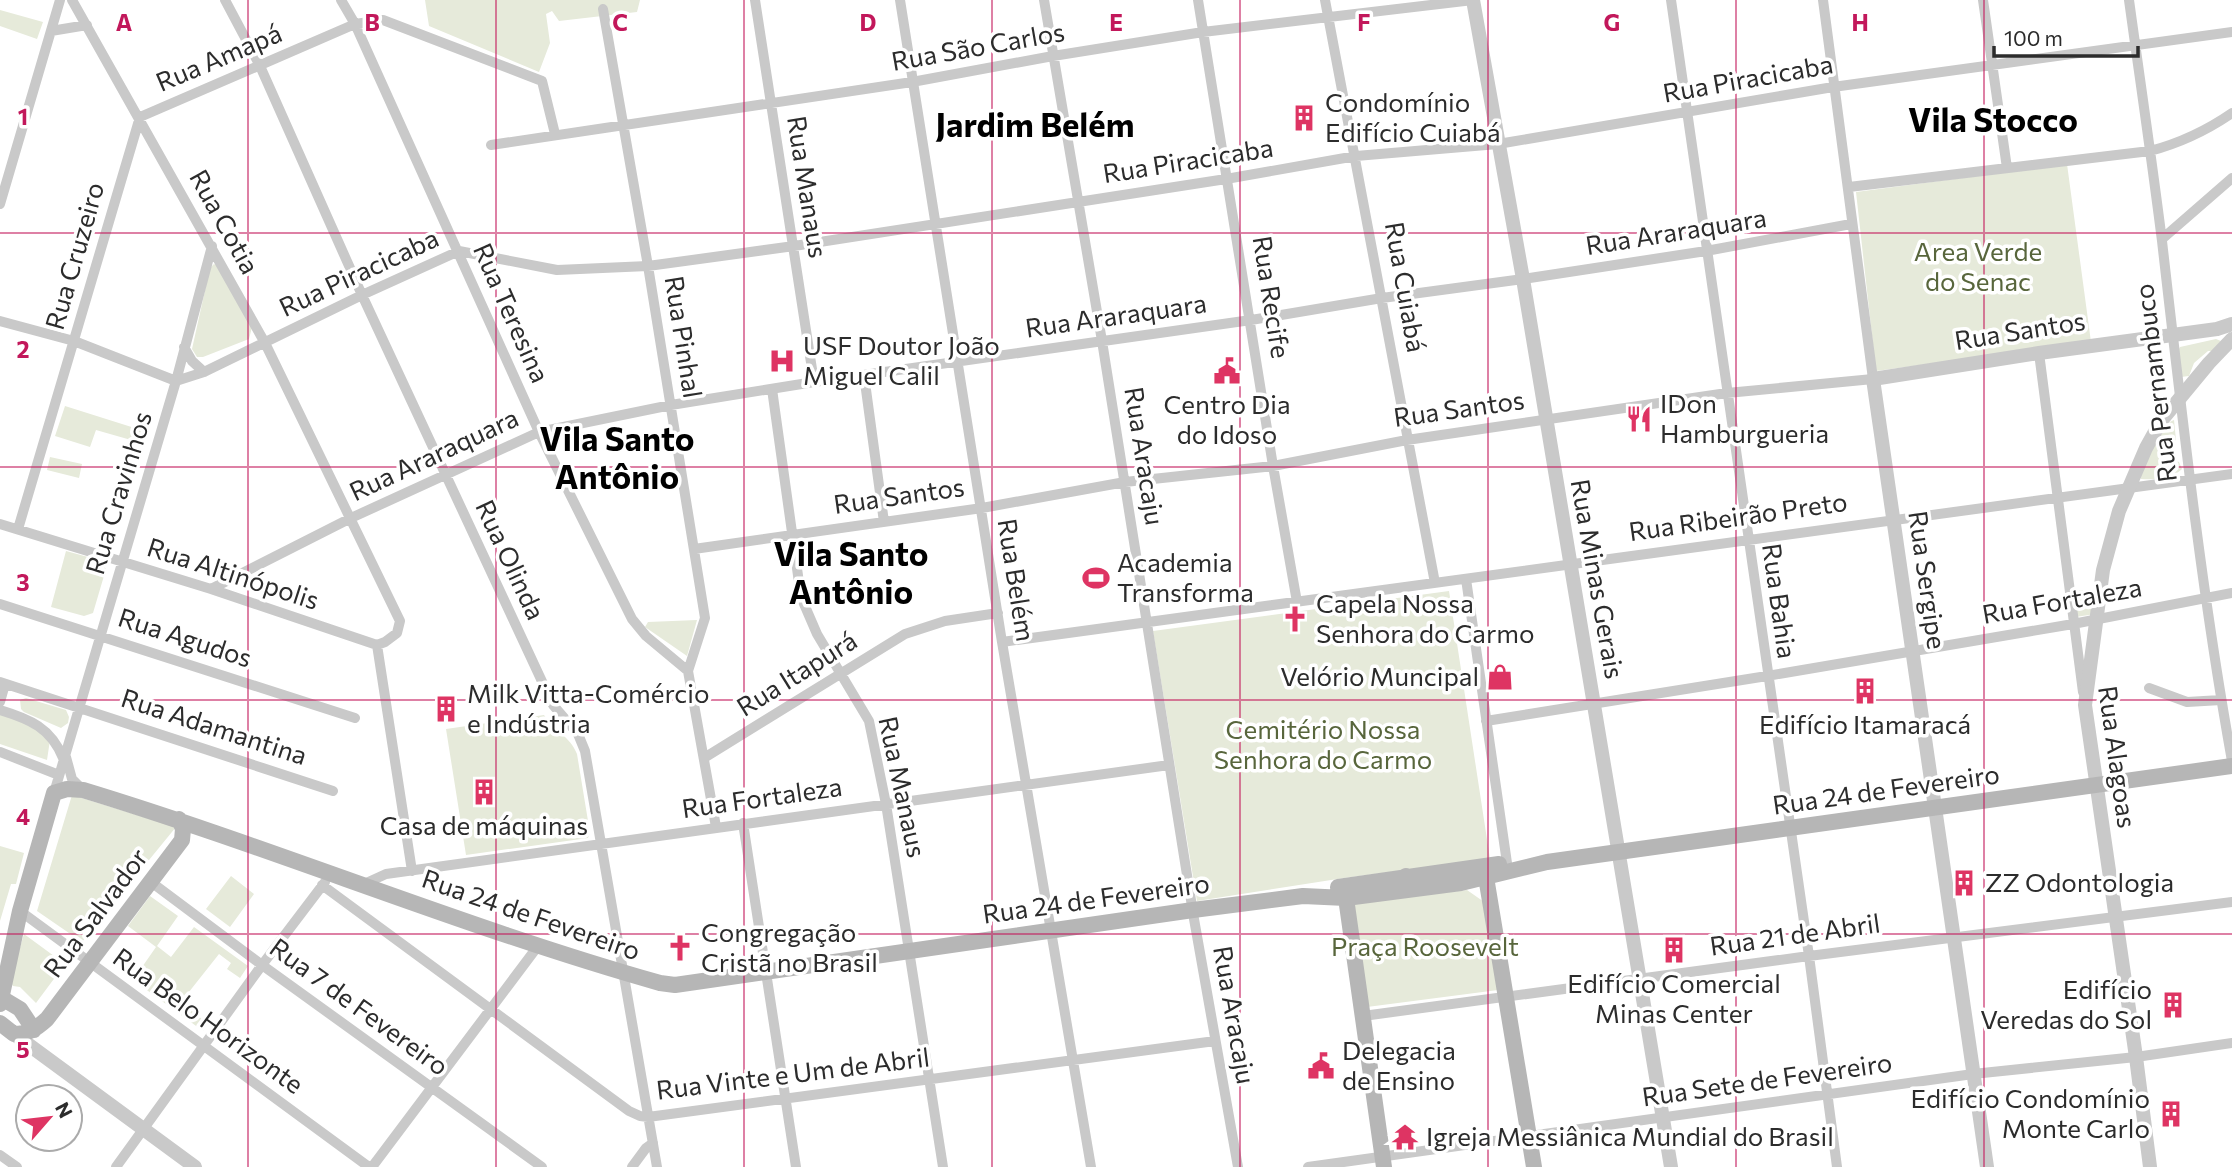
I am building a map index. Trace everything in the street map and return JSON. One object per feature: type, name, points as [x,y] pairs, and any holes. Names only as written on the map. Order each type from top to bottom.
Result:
[{"type":"main road","name":"Rua 24 de Fevereiro","points":[[54,793],[67,789],[83,790],[179,819],[327,879],[364,884],[538,946],[622,973],[675,985],[1193,910],[1303,896],[1346,898],[1461,883],[1496,871],[1547,862],[2096,786],[2232,763]]},
{"type":"main road","points":[[0,1004],[4,967],[54,793]]},
{"type":"main road","name":"Rua Salvador","points":[[34,1030],[47,1019],[182,840],[183,829],[179,819]]},
{"type":"main road","points":[[182,840],[194,832],[209,830]]},
{"type":"main road","name":"Rua 24 de Fevereiro","points":[[1303,896],[1321,890],[1406,876],[1496,871]]},
{"type":"main road","points":[[1496,871],[1490,898],[1534,1167]]},
{"type":"main road","points":[[1442,872],[1490,898]]},
{"type":"main road","points":[[1383,1162],[1346,898],[1355,888],[1395,881],[1406,876]]},
{"type":"main road","points":[[0,997],[20,1009],[34,1030],[14,1034],[0,1023]]},
{"type":"street","points":[[0,204],[60,0]]},
{"type":"street","name":"Rua Cotia","points":[[72,0],[265,343],[400,621],[397,633],[377,645]]},
{"type":"street","name":"Rua Olinda","points":[[225,0],[260,66],[444,475],[553,705],[578,734],[585,751],[657,1167]]},
{"type":"street","name":"Rua Teresina","points":[[341,0],[355,24],[539,432],[632,619],[646,636],[688,671]]},
{"type":"street","name":"Rua Manaus","points":[[755,0],[814,382]]},
{"type":"street","name":"Rua Belém","points":[[900,0],[1002,642],[1091,1167]]},
{"type":"street","name":"Rua Aracaju","points":[[1044,0],[1102,341],[1193,910],[1238,1167]]},
{"type":"street","name":"Rua Recife","points":[[1198,0],[1297,602]]},
{"type":"street","name":"Rua Cuiabá","points":[[1325,0],[1435,583]]},
{"type":"street","name":"Rua São Carlos","points":[[491,145],[912,82],[1203,33],[1473,0]]},
{"type":"street","name":"Rua Minas Gerais","points":[[1473,0],[1523,279],[1671,1167]]},
{"type":"street","name":"Rua Bahia","points":[[1671,0],[1837,1167]]},
{"type":"street","name":"Rua Sergipe","points":[[1823,0],[1849,187],[1851,224],[1987,1167]]},
{"type":"street","points":[[1983,0],[2007,168]]},
{"type":"street","name":"Rua Pernambuco","points":[[2129,0],[2162,239],[2190,480],[2232,763]]},
{"type":"street","name":"Rua Pinhal","points":[[603,9],[705,618],[688,671]]},
{"type":"street","points":[[355,24],[383,20],[542,81],[555,134]]},
{"type":"street","name":"Rua Amapá","points":[[140,117],[355,24]]},
{"type":"street","points":[[51,31],[87,25]]},
{"type":"street","name":"Rua Piracicaba","points":[[176,381],[204,372],[459,251],[557,270],[648,266],[1226,179],[1356,156],[1498,144],[1833,87],[2232,32]]},
{"type":"street","points":[[1849,187],[2150,151],[2177,144],[2212,127],[2232,113]]},
{"type":"street","name":"Rua Cruzeiro","points":[[18,529],[140,117]]},
{"type":"street","points":[[2162,239],[2232,178]]},
{"type":"street","name":"Rua Araraquara","points":[[211,589],[351,518],[539,432],[671,405],[814,382],[1523,279],[1706,251],[1851,224]]},
{"type":"street","name":"Rua Cravinhos","points":[[54,793],[176,381],[212,246]]},
{"type":"street","points":[[0,321],[74,341],[176,381]]},
{"type":"street","name":"Rua Santos","points":[[694,549],[982,508],[1125,482],[1273,466],[1407,440],[1727,393],[1873,379],[2039,352],[2217,329],[2232,324]]},
{"type":"street","points":[[2085,705],[2109,539],[2146,448],[2161,421],[2229,342],[2225,334],[2217,329]]},
{"type":"street","points":[[184,347],[192,361],[204,372]]},
{"type":"street","name":"Rua Alagoas","points":[[2039,352],[2073,624],[2150,1167]]},
{"type":"street","points":[[864,375],[884,522]]},
{"type":"street","name":"Rua Manaus","points":[[772,389],[801,597],[817,634],[869,721],[886,804],[943,1167]]},
{"type":"street","name":"Rua Ribeirão Preto","points":[[1002,642],[1571,565],[1893,518],[2232,474]]},
{"type":"street","name":"Rua Altinópolis","points":[[0,524],[211,589],[377,645]]},
{"type":"street","points":[[1466,579],[1486,721],[1496,871]]},
{"type":"street","name":"Rua Fortaleza","points":[[1486,721],[2073,624],[2232,593]]},
{"type":"street","name":"Rua Agudos","points":[[0,604],[355,718]]},
{"type":"street","name":"Rua Itapurá","points":[[704,758],[905,634],[945,621],[998,613]]},
{"type":"street","points":[[377,645],[412,871]]},
{"type":"street","points":[[688,671],[716,827]]},
{"type":"street","points":[[0,702],[2,683]]},
{"type":"street","name":"Rua Adamantina","points":[[2,683],[333,791]]},
{"type":"street","points":[[2150,688],[2187,702],[2221,700]]},
{"type":"street","points":[[0,710],[60,733],[73,730]]},
{"type":"street","points":[[42,727],[56,742],[64,755],[72,779],[83,790]]},
{"type":"street","points":[[0,752],[59,775]]},
{"type":"street","name":"Rua Fortaleza","points":[[364,884],[378,876],[600,843],[1169,765]]},
{"type":"street","points":[[743,823],[796,1167]]},
{"type":"street","points":[[116,1167],[327,879]]},
{"type":"street","name":"Rua Vinte e Um de Abril","points":[[327,879],[491,1008],[629,1111],[640,1116],[1215,1041]]},
{"type":"street","name":"Rua 7 de Fevereiro","points":[[151,882],[542,1167]]},
{"type":"street","name":"Rua 21 de Abril","points":[[1363,1016],[2232,902]]},
{"type":"street","name":"Rua Belo Horizonte","points":[[20,911],[370,1167]]},
{"type":"street","points":[[370,1167],[538,946]]},
{"type":"street","points":[[34,1030],[56,1064]]},
{"type":"street","points":[[14,1034],[195,1167]]},
{"type":"street","name":"Rua Sete de Fevereiro","points":[[1308,1167],[1383,1162],[1528,1136],[1973,1074],[2136,1057],[2232,1043]]},
{"type":"street","points":[[632,1167],[653,1143]]},
{"type":"street","points":[[0,1154],[18,1167]]},
{"type":"green space","points":[[425,0],[640,0],[637,12],[559,21],[552,11],[546,14],[550,43],[539,72],[429,26]]},
{"type":"green space","points":[[0,10],[43,22],[37,39],[0,26]]},
{"type":"green space","name":"Area Verde do Senac","points":[[2067,164],[2091,342],[1876,371],[1856,192]]},
{"type":"green space","points":[[214,264],[218,266],[252,327],[249,339],[197,357],[192,349],[210,268]]},
{"type":"green space","points":[[2216,339],[2221,341],[2213,351],[2208,351],[2194,363],[2189,376],[2181,377],[2178,351],[2180,347]]},
{"type":"green space","points":[[65,406],[141,430],[138,442],[96,430],[90,447],[55,436]]},
{"type":"green space","points":[[2174,420],[2176,440],[2172,443],[2173,460],[2179,462],[2182,469],[2163,478],[2141,479],[2158,436],[2168,423]]},
{"type":"green space","points":[[50,457],[82,464],[79,478],[47,470]]},
{"type":"green space","points":[[66,551],[99,560],[106,569],[93,613],[84,616],[51,607]]},
{"type":"green space","points":[[2099,589],[2096,614],[2075,617],[2072,591]]},
{"type":"green space","name":"Cemitério Nossa Senhora do Carmo","points":[[1449,591],[1490,859],[1197,901],[1153,631]]},
{"type":"green space","points":[[697,620],[687,656],[645,627],[648,622]]},
{"type":"green space","points":[[26,698],[66,710],[68,723],[61,728],[24,712],[20,700]]},
{"type":"green space","points":[[0,714],[27,722],[50,740],[47,760],[0,744]]},
{"type":"green space","points":[[544,715],[577,754],[590,833],[588,838],[466,855],[446,729]]},
{"type":"green space","points":[[72,795],[176,827],[82,942],[37,911]]},
{"type":"green space","points":[[0,846],[24,853],[16,884],[11,884],[0,921]]},
{"type":"green space","points":[[231,876],[254,894],[230,927],[206,909]]},
{"type":"green space","name":"Praça Roosevelt","points":[[1467,890],[1487,904],[1498,990],[1367,1007],[1351,903]]},
{"type":"green space","points":[[150,896],[178,916],[157,946],[171,957],[194,927],[248,966],[240,978],[227,969],[231,963],[219,954],[181,1002],[208,1024],[203,1031],[133,980],[156,947],[128,926]]},
{"type":"green space","points":[[24,934],[65,964],[36,1003],[10,981]]},
{"type":"place","name":"Condomínio Edifício Cuiabá","points":[[1304,118]]},
{"type":"place","name":"USF Doutor João Miguel Calil","points":[[782,361]]},
{"type":"place","name":"Centro Dia do Idoso","points":[[1227,371]]},
{"type":"place","name":"IDon Hamburgueria","points":[[1639,419]]},
{"type":"place","name":"Academia Transforma","points":[[1096,578]]},
{"type":"place","name":"Capela Nossa Senhora do Carmo","points":[[1295,619]]},
{"type":"place","name":"Velório Muncipal","points":[[1500,677]]},
{"type":"place","name":"Edifício Itamaracá","points":[[1865,691]]},
{"type":"place","name":"Milk Vitta-Comércio e Indústria","points":[[446,709]]},
{"type":"place","name":"Casa de máquinas","points":[[484,792]]},
{"type":"place","name":"ZZ Odontologia","points":[[1964,883]]},
{"type":"place","name":"Congregação Cristã no Brasil","points":[[680,948]]},
{"type":"place","name":"Edifício Comercial Minas Center","points":[[1674,950]]},
{"type":"place","name":"Edifício Veredas do Sol","points":[[2173,1005]]},
{"type":"place","name":"Delegacia de Ensino","points":[[1321,1066]]},
{"type":"place","name":"Edifício Condomínio Monte Carlo","points":[[2171,1114]]},
{"type":"place","name":"Igreja Messiânica Mundial do Brasil","points":[[1405,1137]]},
{"type":"district","name":"Vila Stocco","points":[[1993,120]]},
{"type":"district","name":"Jardim Belém","points":[[1035,125]]},
{"type":"district","name":"Vila Santo Antônio","points":[[617,458]]},
{"type":"district","name":"Vila Santo Antônio","points":[[851,573]]}]
